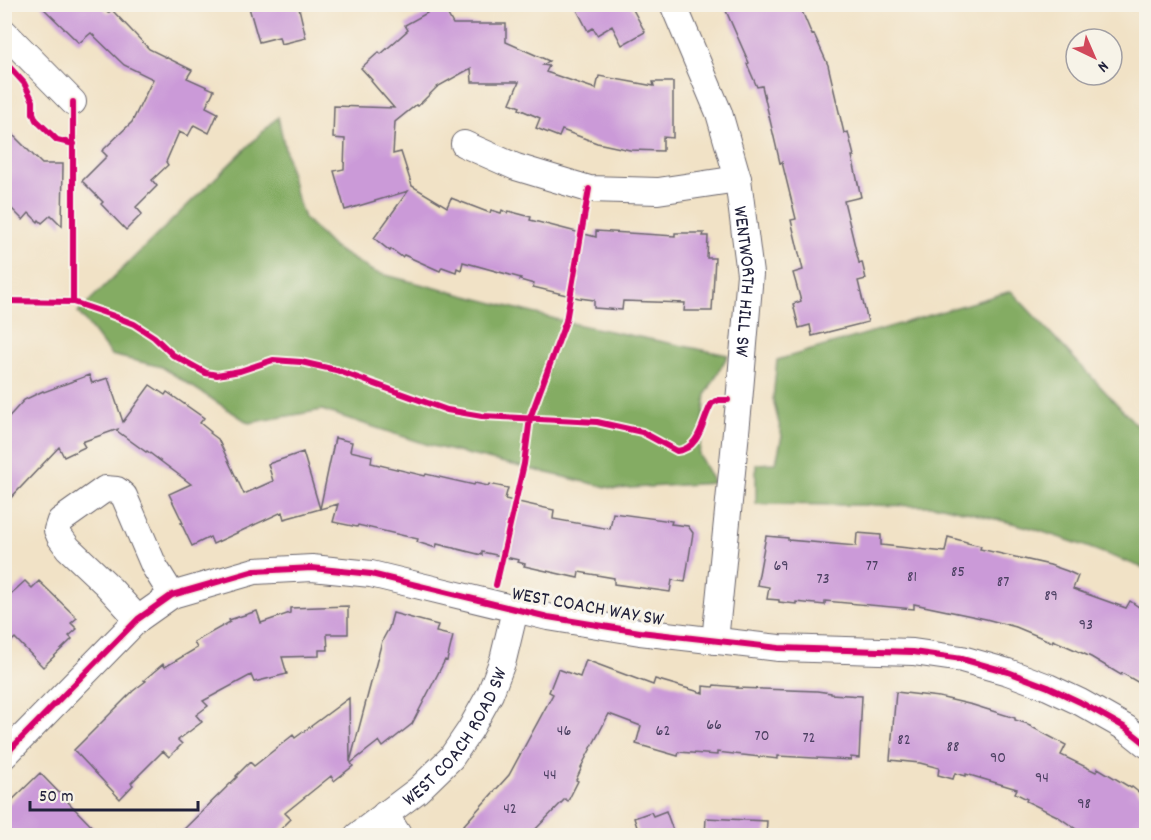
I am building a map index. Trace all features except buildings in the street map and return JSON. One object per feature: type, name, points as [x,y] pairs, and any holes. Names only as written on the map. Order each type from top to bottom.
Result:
[{"type":"street","name":"WENTWORTH HILL SW","points":[[673,4],[719,113],[738,179],[750,274],[715,641]]},
{"type":"street","points":[[4,32],[73,102]]},
{"type":"street","points":[[464,144],[516,167],[589,189],[658,191],[738,179]]},
{"type":"street","points":[[138,620],[105,583],[68,548],[57,530],[60,521],[105,489],[117,490],[124,496],[154,566],[172,595]]},
{"type":"street","name":"WEST COACH WAY SW","points":[[4,756],[138,620],[172,595],[255,571],[312,568],[371,574],[515,610],[628,630],[779,648],[913,652],[962,659],[1008,672],[1048,687],[1126,728],[1146,744]]},
{"type":"street","name":"WEST COACH ROAD SW","points":[[357,836],[418,790],[451,758],[490,694],[503,660],[515,610]]},
{"type":"street","points":[[385,814],[399,836]]},
{"type":"green space","points":[[278,117],[294,189],[304,218],[334,248],[374,272],[575,324],[728,355],[706,394],[699,455],[714,483],[615,489],[432,446],[322,410],[249,423],[162,367],[111,355],[78,312]]},
{"type":"green space","points":[[1011,291],[1146,435],[1146,569],[1028,527],[942,506],[756,504],[756,464],[776,463],[782,436],[773,399],[777,360]]},
{"type":"cycle path","points":[[4,61],[24,83],[33,101],[33,113],[36,120],[57,140],[74,144]]},
{"type":"cycle path","points":[[73,102],[73,302]]},
{"type":"cycle path","points":[[496,585],[524,464],[530,418],[566,321],[589,189]]},
{"type":"cycle path","points":[[4,301],[73,302],[111,315],[134,324],[154,337],[173,355],[206,373],[217,375],[240,371],[273,360],[301,362],[336,370],[447,410],[482,416],[597,422],[642,432],[677,451],[685,449],[696,439],[712,403],[728,400]]},
{"type":"cycle path","points":[[4,756],[138,619],[172,595],[255,571],[312,568],[371,574],[548,617],[640,632],[779,648],[913,652],[962,659],[1008,672],[1048,687],[1126,728],[1146,744]]}]
